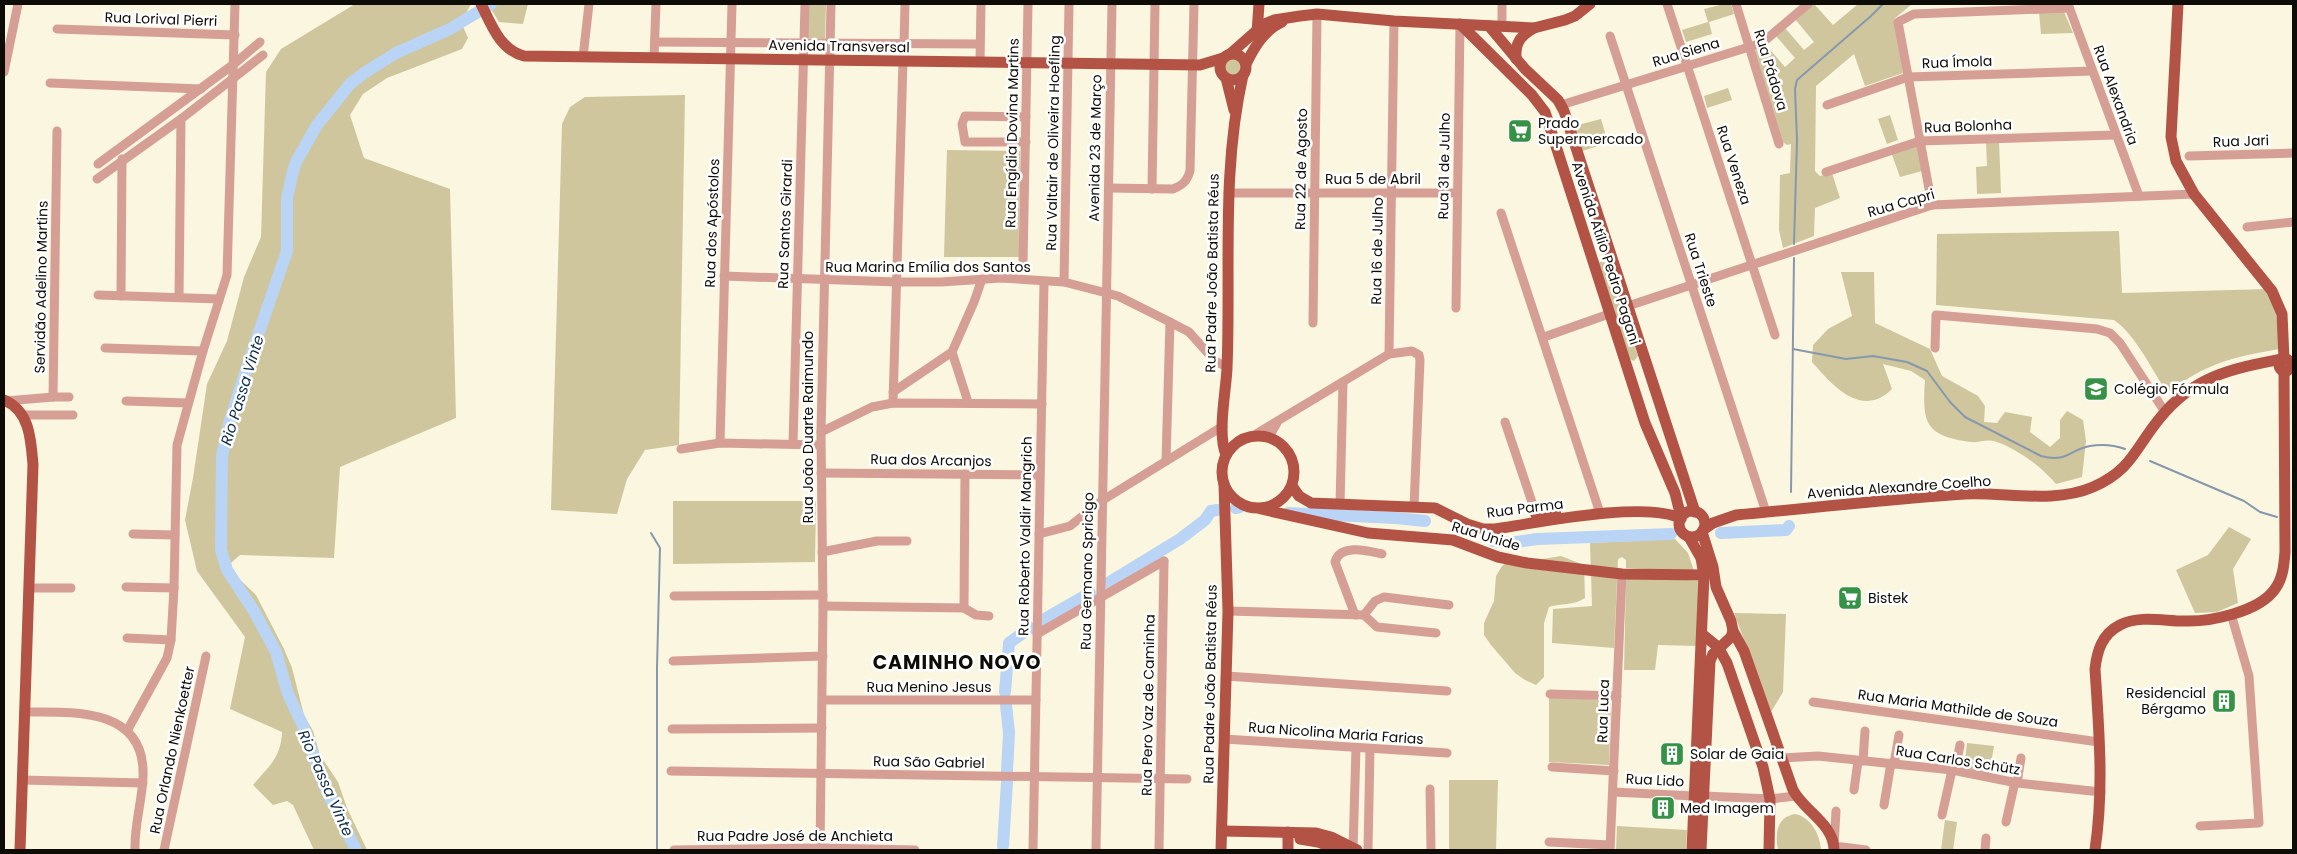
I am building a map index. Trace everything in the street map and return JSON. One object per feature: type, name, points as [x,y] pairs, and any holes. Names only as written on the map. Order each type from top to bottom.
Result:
[{"type":"main road","name":"Avenida Transversal","points":[[481,4],[505,46],[516,54],[583,57],[1196,65],[1226,56]]},
{"type":"main road","points":[[1259,10],[1267,20],[1317,14],[1394,21],[1534,28],[1575,16],[1590,4]]},
{"type":"main road","points":[[2095,850],[2101,792],[2095,669],[2099,647],[2111,631],[2119,625],[2138,620],[2196,621],[2231,614],[2268,597],[2281,576],[2285,552],[2287,364],[2282,314],[2272,291],[2194,194],[2176,160],[2171,138],[2178,4]]},
{"type":"main road","points":[[1255,47],[1259,10]]},
{"type":"main road","points":[[1255,47],[1273,27],[1291,18]]},
{"type":"main road","points":[[1226,56],[1240,56],[1245,70],[1233,80],[1224,77],[1220,69],[1226,56],[1258,28],[1274,20]]},
{"type":"main road","name":"Avenida Atílio Pedro Pagani","points":[[1460,24],[1537,100],[1545,112],[1645,423],[1675,493],[1681,518]]},
{"type":"main road","name":"Avenida Atílio Pedro Pagani","points":[[1489,26],[1516,59],[1561,105],[1696,513]]},
{"type":"main road","points":[[1516,59],[1516,45],[1520,38],[1534,28]]},
{"type":"main road","name":"Rua Padre João Batista Réus","points":[[1226,455],[1223,431],[1227,367],[1228,192],[1235,112],[1245,70],[1255,47]]},
{"type":"main road","name":"Avenida Transversal","points":[[1196,65],[1224,77]]},
{"type":"main road","name":"Rua Padre João Batista Réus","points":[[1224,77],[1235,112]]},
{"type":"main road","points":[[1553,138],[1560,134],[1567,135],[1575,157],[1583,170]]},
{"type":"main road","points":[[1592,261],[1595,256],[1601,253],[1611,257]]},
{"type":"main road","points":[[1625,362],[1638,364],[1644,358]]},
{"type":"main road","name":"Avenida Alexandre Coelho","points":[[1696,513],[1736,515],[1959,495],[2058,494],[2090,488],[2103,482],[2128,464],[2165,412],[2187,392],[2210,377],[2256,364],[2287,364]]},
{"type":"main road","points":[[5,400],[22,415],[29,430],[33,465],[20,850]]},
{"type":"main road","points":[[1645,423],[1654,417],[1665,420]]},
{"type":"main road","points":[[1223,431],[1236,444]]},
{"type":"main road","points":[[1250,437],[1269,437],[1285,447],[1292,457],[1295,471],[1292,486],[1280,502],[1261,509],[1249,507],[1238,502],[1230,494],[1224,484],[1222,467],[1226,455],[1236,444],[1250,437]]},
{"type":"main road","name":"Rua Padre João Batista Réus","points":[[1221,850],[1228,611],[1224,484]]},
{"type":"main road","name":"Rua Parma","points":[[1292,486],[1299,496],[1311,503],[1435,508],[1463,522],[1483,529],[1537,519],[1585,514],[1666,513],[1681,518]]},
{"type":"main road","points":[[1225,518],[1238,502]]},
{"type":"main road","name":"Rua Unide","points":[[1261,509],[1368,533],[1453,540],[1498,557],[1527,563],[1622,574],[1704,576]]},
{"type":"main road","points":[[1701,850],[1699,796],[1704,576],[1700,558],[1689,537],[1680,528],[1681,518],[1688,513],[1696,513],[1704,522],[1702,531],[1713,568],[1716,587],[1731,621],[1733,632],[1744,651],[1796,796],[1804,807],[1823,824],[1834,848]]},
{"type":"main road","name":"Avenida Alexandre Coelho","points":[[1702,531],[1712,523],[1736,515]]},
{"type":"main road","points":[[1453,540],[1460,536],[1463,522]]},
{"type":"main road","points":[[1479,550],[1478,536],[1483,529]]},
{"type":"main road","points":[[1689,537],[1696,536],[1702,531]]},
{"type":"main road","points":[[1692,850],[1699,796],[1710,661],[1718,647],[1731,637],[1733,632]]},
{"type":"main road","points":[[1702,634],[1718,647],[1732,675],[1763,767],[1770,799],[1769,850]]},
{"type":"main road","points":[[1222,831],[1318,842],[1338,850]]},
{"type":"main road","points":[[1288,840],[1323,834],[1354,850]]},
{"type":"street","points":[[4,72],[18,4]]},
{"type":"street","points":[[127,731],[162,671],[171,640],[174,588],[175,459],[188,402],[224,285],[228,262],[235,4]]},
{"type":"street","points":[[583,57],[589,4]]},
{"type":"street","points":[[654,58],[656,4]]},
{"type":"street","name":"Rua dos Apóstolos","points":[[720,443],[732,4]]},
{"type":"street","name":"Rua Santos Girardi","points":[[793,444],[805,4]]},
{"type":"street","name":"Rua João Duarte Raimundo","points":[[820,849],[823,606],[820,432],[830,4]]},
{"type":"street","points":[[904,44],[905,4]]},
{"type":"street","points":[[980,62],[982,4]]},
{"type":"street","name":"Rua Engídia Dovina Martins","points":[[1023,264],[1028,4]]},
{"type":"street","name":"Rua Valtair de Oliveira Hoefling","points":[[1064,282],[1069,4]]},
{"type":"street","name":"Avenida 23 de Março","points":[[1106,292],[1112,4]]},
{"type":"street","points":[[1152,189],[1155,4]]},
{"type":"street","points":[[1109,188],[1173,190],[1183,185],[1187,179],[1190,171],[1196,65],[1194,4]]},
{"type":"street","points":[[1502,4],[1502,27]]},
{"type":"street","name":"Rua Veneza","points":[[1667,4],[1774,334]]},
{"type":"street","name":"Rua Pádova","points":[[1736,4],[1779,144]]},
{"type":"street","name":"Rua Siena","points":[[1561,105],[1762,43],[1804,5]]},
{"type":"street","points":[[1932,205],[1898,22],[1914,14],[2001,7],[2068,6]]},
{"type":"street","name":"Rua Alexandria","points":[[2068,6],[2139,196]]},
{"type":"street","name":"Rua 22 de Agosto","points":[[1313,323],[1317,14]]},
{"type":"street","name":"Rua 16 de Julho","points":[[1389,354],[1394,21]]},
{"type":"street","name":"Rua 31 de Julho","points":[[1456,308],[1460,24]]},
{"type":"street","name":"Rua Lorival Pierri","points":[[57,29],[235,35]]},
{"type":"street","name":"Rua Trieste","points":[[1610,36],[1766,512]]},
{"type":"street","points":[[98,164],[234,64],[260,42]]},
{"type":"street","points":[[655,42],[980,44]]},
{"type":"street","points":[[98,179],[233,80],[262,55]]},
{"type":"street","points":[[893,403],[903,61]]},
{"type":"street","name":"Rua Ímola","points":[[1827,105],[1908,77],[2092,71]]},
{"type":"street","points":[[50,83],[200,89]]},
{"type":"street","points":[[1026,117],[964,116],[962,124],[965,142],[1026,142]]},
{"type":"street","points":[[180,297],[181,119]]},
{"type":"street","name":"Servidão Adelino Martins","points":[[53,397],[57,131]]},
{"type":"street","name":"Rua Bolonha","points":[[1826,172],[1920,141],[2116,135]]},
{"type":"street","points":[[117,150],[123,161],[121,296]]},
{"type":"street","name":"Rua Jari","points":[[2189,156],[2293,153]]},
{"type":"street","name":"Rua 5 de Abril","points":[[1228,192],[1457,193]]},
{"type":"street","name":"Rua Capri","points":[[1628,306],[1932,205],[2194,194]]},
{"type":"street","points":[[1501,213],[1544,337],[1600,514]]},
{"type":"street","points":[[2246,228],[2293,222]]},
{"type":"street","name":"Rua Marina Emília dos Santos","points":[[724,276],[897,282],[941,282],[1001,278],[1064,282],[1106,292],[1170,322],[1189,332],[1215,361],[1227,367]]},
{"type":"street","points":[[893,392],[952,352],[982,279]]},
{"type":"street","name":"Rua Roberto Valdir Mangrich","points":[[1033,850],[1044,282]]},
{"type":"street","name":"Rua Germano Spricigo","points":[[1096,850],[1106,292]]},
{"type":"street","points":[[98,296],[219,299]]},
{"type":"street","points":[[1544,337],[1609,314]]},
{"type":"street","points":[[1936,348],[1936,315],[2097,329],[2110,333],[2120,343],[2165,412]]},
{"type":"street","points":[[1166,462],[1170,322]]},
{"type":"street","points":[[105,348],[203,351]]},
{"type":"street","points":[[1250,437],[1389,354],[1412,351],[1419,355],[1420,360],[1414,507]]},
{"type":"street","points":[[952,352],[968,402]]},
{"type":"street","points":[[1340,505],[1343,382]]},
{"type":"street","points":[[5,400],[69,397]]},
{"type":"street","points":[[126,401],[188,402]]},
{"type":"street","points":[[820,432],[872,408],[893,403],[968,402],[1042,404]]},
{"type":"street","points":[[22,415],[72,415]]},
{"type":"street","points":[[1269,437],[1279,419]]},
{"type":"street","points":[[1505,422],[1537,519]]},
{"type":"street","points":[[1039,534],[1070,526],[1102,500],[1223,431]]},
{"type":"street","points":[[681,449],[720,443],[820,445]]},
{"type":"street","name":"Rua dos Arcanjos","points":[[821,472],[1040,475]]},
{"type":"street","points":[[964,608],[965,474]]},
{"type":"street","points":[[133,534],[174,535]]},
{"type":"street","points":[[822,552],[866,543],[907,541]]},
{"type":"street","points":[[1359,615],[1335,562],[1336,557],[1356,550],[1382,554]]},
{"type":"street","name":"Rua Pero Vaz de Caminha","points":[[1101,598],[1164,561],[1159,850]]},
{"type":"street","name":"Rua Luca","points":[[1610,848],[1622,574]]},
{"type":"street","points":[[126,587],[174,588]]},
{"type":"street","points":[[29,588],[71,588]]},
{"type":"street","points":[[674,596],[822,596]]},
{"type":"street","points":[[1359,615],[1375,601],[1384,597],[1450,605]]},
{"type":"street","points":[[1037,634],[1101,598]]},
{"type":"street","points":[[823,606],[964,608],[976,615],[989,616]]},
{"type":"street","points":[[1228,611],[1359,615],[1377,627],[1436,633]]},
{"type":"street","points":[[2200,826],[2259,823],[2249,676],[2231,614]]},
{"type":"street","points":[[127,638],[171,640]]},
{"type":"street","name":"Rua Orlando Nienkoetter","points":[[164,850],[206,656]]},
{"type":"street","points":[[672,661],[822,656]]},
{"type":"street","points":[[1226,676],[1447,691]]},
{"type":"street","points":[[1550,694],[1617,696]]},
{"type":"street","name":"Rua Menino Jesus","points":[[822,700],[1036,700]]},
{"type":"street","name":"Rua Maria Mathilde de Souza","points":[[1813,702],[2100,742]]},
{"type":"street","points":[[24,712],[86,714],[101,717],[127,731],[135,740],[140,751],[143,783],[135,850]]},
{"type":"street","points":[[672,729],[822,728]]},
{"type":"street","points":[[1854,790],[1861,761],[1865,731]]},
{"type":"street","points":[[1884,805],[1899,735]]},
{"type":"street","name":"Rua Nicolina Maria Farias","points":[[1224,740],[1447,754]]},
{"type":"street","points":[[1942,815],[1960,745]]},
{"type":"street","points":[[1354,850],[1356,748]]},
{"type":"street","points":[[1368,850],[1370,749]]},
{"type":"street","name":"Rua Carlos Schütz","points":[[1782,758],[1818,756],[1892,763],[1954,770],[2016,783],[2101,792]]},
{"type":"street","points":[[2006,822],[2021,758]]},
{"type":"street","points":[[1552,767],[1614,771]]},
{"type":"street","name":"Rua São Gabriel","points":[[671,771],[822,775],[1187,779]]},
{"type":"street","points":[[22,780],[143,783]]},
{"type":"street","points":[[1430,789],[1431,850]]},
{"type":"street","name":"Rua Lido","points":[[1613,792],[1699,796]]},
{"type":"street","points":[[1699,796],[1770,799],[1796,796]]},
{"type":"street","points":[[1354,800],[1370,800]]},
{"type":"street","points":[[1836,811],[1834,848],[1866,850]]},
{"type":"street","points":[[1985,850],[1986,838]]},
{"type":"street","points":[[1549,842],[1610,848]]},
{"type":"street","name":"Rua Padre José de Anchieta","points":[[674,850],[915,850]]},
{"type":"shaded area","points":[[355,4],[471,4],[461,22],[468,38],[462,49],[387,78],[363,94],[350,115],[364,158],[450,189],[456,418],[340,467],[334,558],[240,555],[231,563],[232,572],[256,595],[284,649],[292,668],[304,715],[313,731],[320,755],[338,782],[347,808],[367,850],[314,850],[293,805],[287,801],[273,805],[253,785],[277,755],[282,732],[230,709],[245,637],[197,571],[185,520],[207,384],[227,341],[244,277],[261,237],[266,72],[281,49]]},
{"type":"shaded area","points":[[488,4],[528,4],[523,24],[499,22]]},
{"type":"shaded area","points":[[808,4],[826,4],[825,39],[807,38]]},
{"type":"shaded area","points":[[1731,4],[1734,14],[1709,22],[1712,34],[1686,42],[1682,30],[1708,22],[1704,9]]},
{"type":"shaded area","points":[[1814,4],[1833,25],[1858,4],[1912,4],[1894,19],[1903,73],[1865,86],[1854,54],[1816,86],[1815,171],[1820,176],[1832,173],[1840,198],[1815,208],[1814,236],[1783,248],[1779,230],[1780,175],[1790,173],[1791,144],[1787,145],[1781,141],[1754,51],[1766,45],[1785,67],[1795,58],[1776,36],[1785,28],[1804,50],[1814,42],[1795,19]]},
{"type":"shaded area","points":[[2039,12],[2064,12],[2073,33],[2041,34]]},
{"type":"shaded area","points":[[1233,57],[1240,60],[1243,67],[1240,74],[1233,77],[1226,74],[1223,67],[1226,60]]},
{"type":"shaded area","points":[[1728,88],[1732,100],[1707,108],[1704,96]]},
{"type":"shaded area","points":[[685,95],[679,445],[645,450],[627,479],[617,514],[551,510],[562,124],[570,107],[585,97]]},
{"type":"shaded area","points":[[1890,115],[1898,140],[1887,144],[1878,119]]},
{"type":"shaded area","points":[[1601,119],[1608,143],[1582,151],[1574,126]]},
{"type":"shaded area","points":[[1999,140],[2001,193],[1977,194],[1976,167],[1987,166],[1986,141]]},
{"type":"shaded area","points":[[1917,144],[1922,171],[1900,177],[1891,152]]},
{"type":"shaded area","points":[[947,150],[1020,151],[1019,257],[944,257]]},
{"type":"shaded area","points":[[2119,231],[2122,293],[2268,289],[2275,303],[2280,349],[2220,363],[2195,375],[2167,393],[2136,343],[2122,326],[2114,320],[1936,305],[1937,234]]},
{"type":"shaded area","points":[[1602,261],[1606,263],[1638,356],[1634,361],[1630,359],[1599,263]]},
{"type":"shaded area","points":[[1841,272],[1874,272],[1875,323],[1930,349],[1942,376],[1978,396],[1985,406],[1984,422],[1997,423],[2005,412],[2032,417],[2030,432],[2050,447],[2060,438],[2060,420],[2067,411],[2083,420],[2086,441],[2082,477],[2056,484],[2028,458],[2002,444],[1994,441],[1974,442],[1956,439],[1935,431],[1926,417],[1924,407],[1925,380],[1911,371],[1883,364],[1892,389],[1881,397],[1870,401],[1859,400],[1849,396],[1829,381],[1812,362],[1813,345],[1828,329],[1852,316]]},
{"type":"shaded area","points":[[673,501],[816,501],[815,562],[673,564]]},
{"type":"shaded area","points":[[2229,527],[2251,539],[2233,569],[2238,603],[2217,612],[2195,613],[2176,570],[2208,555]]},
{"type":"shaded area","points":[[1675,539],[1688,553],[1694,571],[1626,568],[1626,560],[1622,557],[1618,559],[1614,648],[1552,643],[1553,609],[1592,606],[1590,543]]},
{"type":"shaded area","points":[[1561,556],[1584,565],[1585,598],[1576,602],[1549,607],[1544,623],[1544,677],[1536,685],[1515,673],[1491,645],[1484,635],[1484,623],[1494,601],[1496,576],[1502,566],[1512,559],[1537,560]]},
{"type":"shaded area","points":[[1628,577],[1700,581],[1697,646],[1658,645],[1655,670],[1624,670],[1626,581]]},
{"type":"shaded area","points":[[1734,613],[1786,614],[1783,692],[1771,712]]},
{"type":"shaded area","points":[[1549,696],[1611,701],[1609,765],[1549,762]]},
{"type":"shaded area","points":[[1967,743],[1994,746],[1989,775],[1964,770]]},
{"type":"shaded area","points":[[1449,780],[1498,780],[1496,850],[1449,850]]},
{"type":"shaded area","points":[[1795,814],[1806,819],[1814,828],[1819,838],[1821,850],[1778,850],[1777,833],[1780,823]]},
{"type":"shaded area","points":[[1945,820],[1957,822],[1953,850],[1941,850]]},
{"type":"shaded area","points":[[1617,826],[1687,830],[1686,850],[1616,850]]},
{"type":"waterway","name":"Rio Passa Vinte","points":[[356,850],[324,785],[303,726],[288,694],[276,652],[254,611],[227,570],[221,550],[222,456],[229,424],[247,367],[287,251],[287,199],[292,175],[296,162],[317,125],[350,84],[364,73],[396,53],[450,29],[491,4]]},
{"type":"waterway","points":[[1794,244],[1797,140],[1795,89],[1797,80],[1883,4]]},
{"type":"waterway","points":[[1791,492],[1794,258]]},
{"type":"waterway","points":[[1793,349],[1846,359],[1873,356],[1907,362],[1927,371],[1950,402],[1965,417],[2041,456],[2050,458],[2063,457],[2094,445],[2125,449]]},
{"type":"waterway","points":[[2150,461],[2244,501],[2260,512],[2277,517]]},
{"type":"waterway","points":[[1236,508],[1240,507]]},
{"type":"waterway","points":[[1108,583],[1180,539],[1205,520],[1211,511],[1217,510]]},
{"type":"waterway","points":[[1288,513],[1425,521]]},
{"type":"waterway","points":[[1721,533],[1786,530],[1789,526]]},
{"type":"waterway","points":[[651,533],[660,548],[657,667],[657,850]]},
{"type":"waterway","points":[[1493,541],[1510,543],[1537,539],[1671,534]]},
{"type":"waterway","points":[[1043,620],[1090,593]]},
{"type":"waterway","points":[[1005,692],[1009,643],[1030,628]]},
{"type":"waterway","points":[[1006,705],[1009,733],[1007,771]]},
{"type":"waterway","points":[[1003,846],[1007,782]]},
{"type":"place","name":"Prado Supermercado","points":[[1520,131]]},
{"type":"place","name":"Colégio Fórmula","points":[[2096,389]]},
{"type":"place","name":"Bistek","points":[[1850,598]]},
{"type":"place","name":"Residencial Bérgamo","points":[[2224,701]]},
{"type":"place","name":"Solar de Gaia","points":[[1672,754]]},
{"type":"place","name":"Med Imagem","points":[[1663,808]]},
{"type":"district","name":"CAMINHO NOVO","points":[[957,662]]}]
